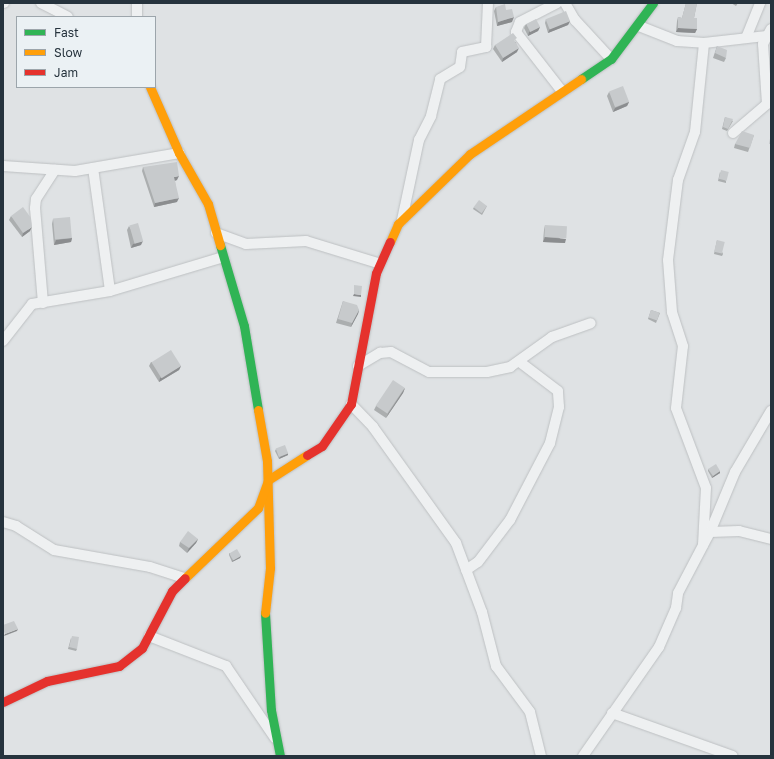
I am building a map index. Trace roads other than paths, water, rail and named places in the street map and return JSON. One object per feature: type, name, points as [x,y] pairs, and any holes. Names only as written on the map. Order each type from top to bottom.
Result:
[{"type":"street","points":[[137,3],[137,16]]},
{"type":"street","points":[[402,220],[418,140],[430,116],[440,79],[460,67],[462,52],[486,47],[488,3]]},
{"type":"street","points":[[557,3],[520,22],[516,32],[561,90]]},
{"type":"street","points":[[565,3],[575,20],[611,59]]},
{"type":"street","points":[[3,702],[47,681],[119,666],[134,656],[149,636],[172,591],[183,578],[258,508],[268,480],[322,446],[351,404],[378,263],[402,220],[470,154],[561,90],[611,59],[639,26],[653,3]]},
{"type":"street","points":[[746,38],[760,3]]},
{"type":"street","points":[[47,4],[66,16]]},
{"type":"street","points":[[639,26],[677,41],[704,43],[746,38],[768,33],[767,104],[733,133]]},
{"type":"street","points":[[703,545],[706,488],[676,408],[683,346],[672,312],[668,260],[678,180],[695,132],[704,43]]},
{"type":"street","points":[[150,88],[178,153],[208,204],[244,326],[264,431],[268,480],[270,568],[264,616],[276,739],[280,756]]},
{"type":"street","points":[[3,166],[55,170],[94,168],[178,153]]},
{"type":"street","points":[[94,168],[110,291]]},
{"type":"street","points":[[43,303],[35,208],[36,199],[55,170]]},
{"type":"street","points":[[216,233],[246,244],[306,241],[378,263]]},
{"type":"street","points":[[3,341],[22,312],[32,304],[110,291],[223,257]]},
{"type":"street","points":[[358,366],[380,353],[391,352],[429,372],[487,372],[520,362],[552,337],[591,323]]},
{"type":"street","points":[[466,570],[478,562],[510,520],[552,436],[558,391],[520,362]]},
{"type":"street","points":[[351,404],[373,427],[456,543],[496,666],[530,712],[541,756]]},
{"type":"street","points":[[583,756],[665,636],[678,593],[710,532],[735,472],[771,411]]},
{"type":"street","points":[[3,522],[16,526],[54,550],[150,567],[183,578]]},
{"type":"street","points":[[710,532],[739,531],[771,539]]},
{"type":"street","points":[[149,636],[226,666],[276,739]]},
{"type":"street","points":[[612,713],[733,756]]}]
